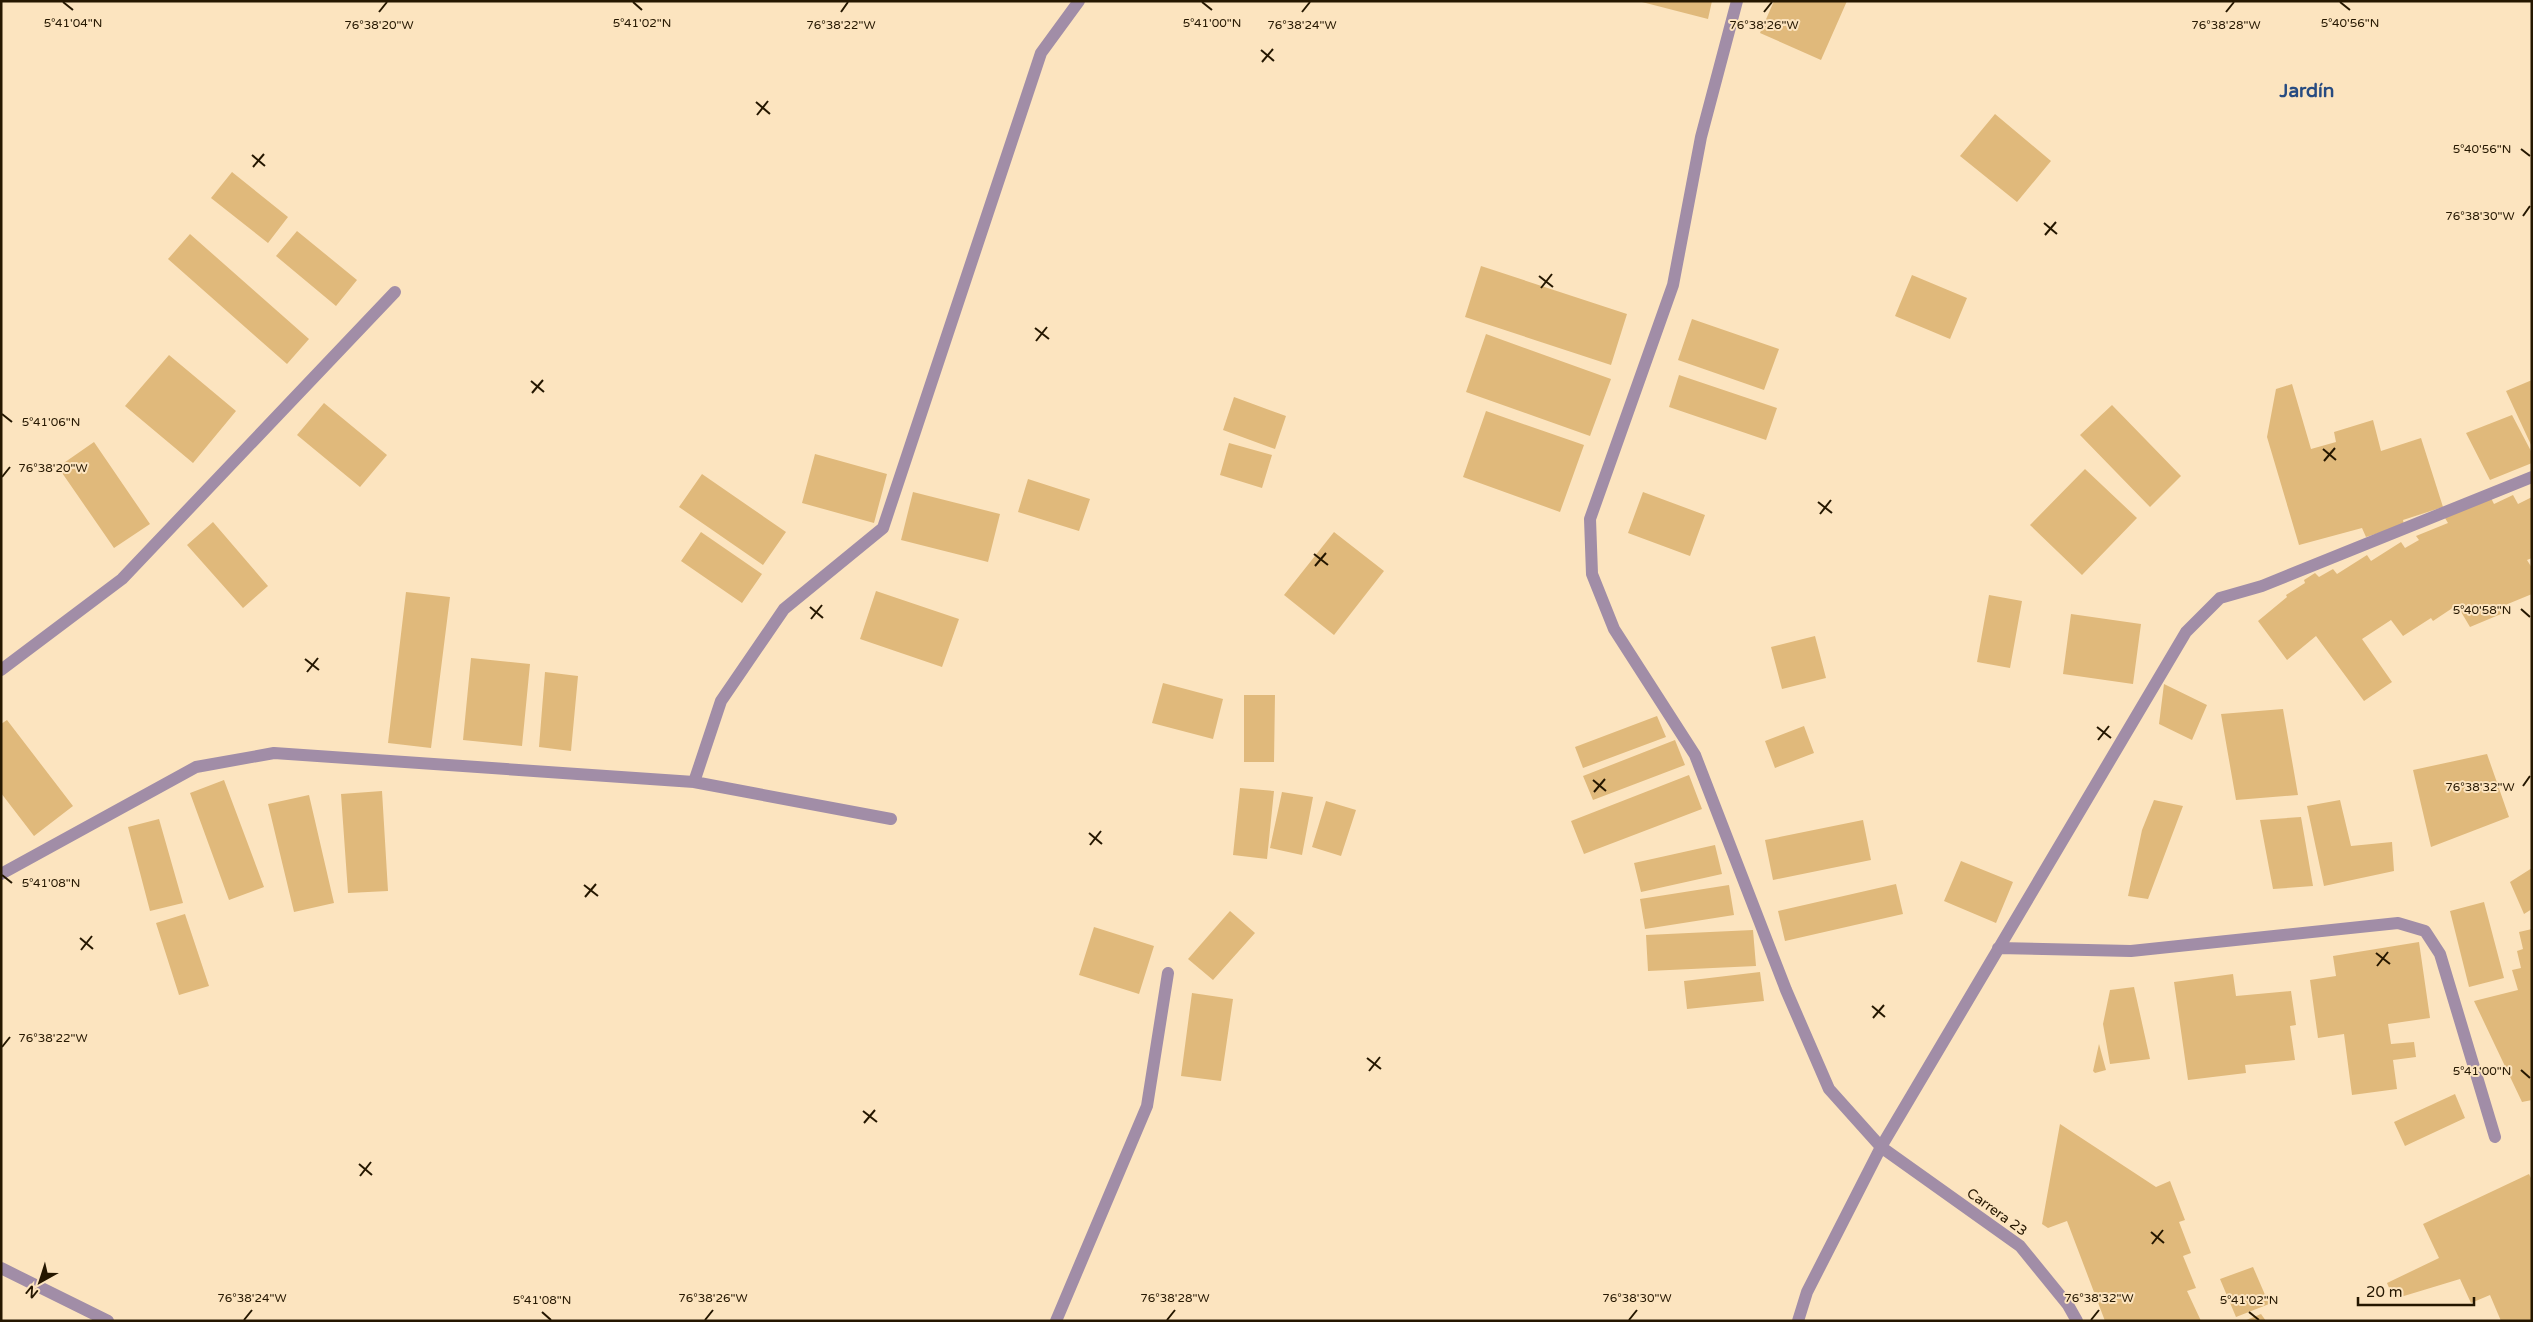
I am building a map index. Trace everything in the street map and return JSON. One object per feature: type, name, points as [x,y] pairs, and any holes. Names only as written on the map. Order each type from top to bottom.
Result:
[{"type":"street","points":[[694,782],[721,701],[784,609],[884,528],[1042,53],[1079,1]]},
{"type":"street","name":"Carrera 23","points":[[1737,1],[1701,137],[1673,285],[1590,519],[1592,574],[1614,629],[1695,755],[1786,990],[1828,1089],[1881,1147],[2020,1246],[2068,1305],[2077,1321]]},
{"type":"street","points":[[1,670],[122,579],[395,292]]},
{"type":"street","points":[[1798,1321],[1808,1292],[1881,1147],[2186,632],[2220,598],[2262,586],[2532,476]]},
{"type":"street","points":[[1,874],[196,767],[274,754],[694,782],[891,819]]},
{"type":"street","points":[[1998,948],[2132,951],[2398,923],[2425,931],[2440,954],[2495,1137]]},
{"type":"street","points":[[1056,1321],[1147,1106],[1168,973]]},
{"type":"street","points":[[1,1268],[108,1321]]},
{"type":"building","points":[[1638,1],[1712,1],[1708,19]]},
{"type":"building","points":[[1774,1],[1847,1],[1821,60],[1760,33]]},
{"type":"building","points":[[1995,114],[2051,161],[2017,202],[1960,156]]},
{"type":"building","points":[[232,172],[288,217],[268,243],[211,198]]},
{"type":"building","points":[[297,231],[357,280],[336,306],[276,256]]},
{"type":"building","points":[[190,234],[309,339],[287,364],[168,259]]},
{"type":"building","points":[[1481,266],[1627,314],[1611,365],[1465,317]]},
{"type":"building","points":[[1912,275],[1967,298],[1950,339],[1895,316]]},
{"type":"building","points":[[1692,319],[1779,349],[1764,390],[1678,360]]},
{"type":"building","points":[[1486,334],[1611,379],[1590,436],[1466,392]]},
{"type":"building","points":[[169,355],[236,411],[193,463],[125,406]]},
{"type":"building","points":[[1679,375],[1777,408],[1766,440],[1669,407]]},
{"type":"building","points":[[2532,380],[2532,447],[2506,391]]},
{"type":"building","points":[[2292,384],[2311,449],[2336,442],[2334,432],[2373,420],[2381,451],[2421,438],[2443,507],[2403,520],[2404,525],[2366,537],[2362,528],[2299,545],[2267,437],[2276,389]]},
{"type":"building","points":[[1234,397],[1286,416],[1275,449],[1223,430]]},
{"type":"building","points":[[324,403],[387,455],[360,487],[297,435]]},
{"type":"building","points":[[2112,405],[2181,476],[2150,507],[2080,435]]},
{"type":"building","points":[[1486,411],[1584,445],[1560,512],[1463,477]]},
{"type":"building","points":[[2512,415],[2532,453],[2532,463],[2490,480],[2466,433]]},
{"type":"building","points":[[94,442],[150,524],[114,548],[58,467]]},
{"type":"building","points":[[1229,443],[1272,455],[1262,488],[1220,475]]},
{"type":"building","points":[[815,454],[887,474],[874,523],[802,503]]},
{"type":"building","points":[[2085,469],[2137,518],[2082,575],[2030,525]]},
{"type":"building","points":[[702,474],[786,532],[763,565],[679,507]]},
{"type":"building","points":[[1028,479],[1090,499],[1079,531],[1018,512]]},
{"type":"building","points":[[913,492],[1000,514],[988,562],[901,540]]},
{"type":"building","points":[[1643,492],[1705,515],[1690,556],[1628,533]]},
{"type":"building","points":[[2513,495],[2518,504],[2532,497],[2532,558],[2527,560],[2532,568],[2532,594],[2498,608],[2501,614],[2470,627],[2457,605],[2433,621],[2431,618],[2403,636],[2391,620],[2362,639],[2392,682],[2364,701],[2316,636],[2287,660],[2258,621],[2287,597],[2286,595],[2305,583],[2304,580],[2315,573],[2319,577],[2333,569],[2337,574],[2367,555],[2371,561],[2401,542],[2405,548],[2419,540],[2416,536],[2448,523],[2445,518],[2491,498],[2494,504]]},
{"type":"building","points":[[213,522],[268,586],[243,608],[187,545]]},
{"type":"building","points":[[701,532],[762,574],[742,603],[681,561]]},
{"type":"building","points":[[1334,532],[1384,571],[1334,635],[1284,595]]},
{"type":"building","points":[[876,591],[959,619],[942,667],[860,639]]},
{"type":"building","points":[[406,592],[450,597],[431,748],[388,743]]},
{"type":"building","points":[[1989,595],[2022,601],[2010,668],[1977,662]]},
{"type":"building","points":[[2071,614],[2141,624],[2133,684],[2063,674]]},
{"type":"building","points":[[1815,636],[1826,678],[1782,689],[1771,647]]},
{"type":"building","points":[[471,658],[530,664],[522,746],[463,740]]},
{"type":"building","points":[[545,672],[578,676],[571,751],[539,747]]},
{"type":"building","points":[[1163,683],[1223,699],[1213,739],[1152,723]]},
{"type":"building","points":[[2164,684],[2207,705],[2192,740],[2159,724]]},
{"type":"building","points":[[1244,695],[1275,695],[1274,762],[1244,762]]},
{"type":"building","points":[[2283,709],[2298,795],[2236,800],[2221,714]]},
{"type":"building","points":[[1657,716],[1666,737],[1583,768],[1575,747]]},
{"type":"building","points":[[7,720],[73,806],[34,836],[1,793],[1,724]]},
{"type":"building","points":[[1804,726],[1814,753],[1775,768],[1765,741]]},
{"type":"building","points":[[1675,740],[1685,765],[1593,800],[1583,776]]},
{"type":"building","points":[[2487,754],[2509,817],[2431,847],[2413,770]]},
{"type":"building","points":[[1689,775],[1702,809],[1584,854],[1571,821]]},
{"type":"building","points":[[224,780],[264,887],[229,900],[190,793]]},
{"type":"building","points":[[1240,788],[1274,791],[1267,859],[1233,855]]},
{"type":"building","points":[[382,791],[388,891],[348,893],[341,794]]},
{"type":"building","points":[[1282,792],[1313,797],[1302,855],[1270,848]]},
{"type":"building","points":[[309,795],[334,903],[294,912],[268,804]]},
{"type":"building","points":[[2154,800],[2183,806],[2148,899],[2128,896],[2142,830]]},
{"type":"building","points":[[2340,800],[2351,846],[2392,842],[2394,871],[2324,886],[2307,806]]},
{"type":"building","points":[[1326,801],[1356,810],[1341,856],[1312,847]]},
{"type":"building","points":[[2301,817],[2313,886],[2273,889],[2260,820]]},
{"type":"building","points":[[159,819],[183,903],[150,911],[128,827]]},
{"type":"building","points":[[1863,820],[1871,860],[1773,880],[1765,840]]},
{"type":"building","points":[[1715,845],[1722,874],[1641,892],[1634,863]]},
{"type":"building","points":[[1961,861],[2013,882],[1996,923],[1944,901]]},
{"type":"building","points":[[2532,868],[2532,909],[2524,914],[2510,882]]},
{"type":"building","points":[[1896,884],[1903,914],[1785,941],[1778,911]]},
{"type":"building","points":[[1729,885],[1734,915],[1645,929],[1640,899]]},
{"type":"building","points":[[2484,902],[2504,978],[2469,987],[2450,911]]},
{"type":"building","points":[[1230,911],[1255,933],[1213,980],[1188,959]]},
{"type":"building","points":[[185,914],[209,986],[179,995],[156,923]]},
{"type":"building","points":[[1094,927],[1154,946],[1139,994],[1079,975]]},
{"type":"building","points":[[2532,929],[2532,1100],[2522,1102],[2474,1001],[2518,990],[2512,970],[2521,968],[2517,951],[2523,949],[2519,932]]},
{"type":"building","points":[[1753,930],[1756,966],[1648,971],[1646,935]]},
{"type":"building","points":[[2419,942],[2430,1018],[2388,1024],[2391,1044],[2414,1042],[2416,1057],[2393,1060],[2397,1089],[2352,1095],[2344,1034],[2318,1038],[2310,980],[2336,976],[2333,956]]},
{"type":"building","points":[[1760,972],[1764,1001],[1687,1009],[1684,981]]},
{"type":"building","points":[[2233,974],[2236,996],[2291,991],[2296,1025],[2290,1026],[2295,1060],[2245,1065],[2246,1073],[2188,1080],[2174,982]]},
{"type":"building","points":[[2134,987],[2150,1059],[2110,1064],[2103,1024],[2110,990]]},
{"type":"building","points":[[1192,993],[1233,999],[1221,1081],[1181,1076]]},
{"type":"building","points":[[2099,1044],[2106,1070],[2095,1073],[2093,1071]]},
{"type":"building","points":[[2455,1094],[2465,1118],[2405,1146],[2394,1122]]},
{"type":"building","points":[[2060,1124],[2156,1187],[2170,1181],[2185,1220],[2179,1222],[2191,1253],[2183,1256],[2196,1288],[2187,1291],[2201,1321],[2105,1321],[2067,1221],[2048,1228],[2042,1224]]},
{"type":"building","points":[[2529,1174],[2532,1180],[2532,1321],[2501,1321],[2490,1295],[2471,1303],[2460,1279],[2394,1299],[2387,1283],[2439,1258],[2423,1224]]},
{"type":"building","points":[[2253,1267],[2269,1304],[2236,1317],[2220,1279]]},
{"type":"building","points":[[2261,1314],[2266,1321],[2244,1321]]},
{"type":"district","name":"Jardín","points":[[2307,91]]}]
